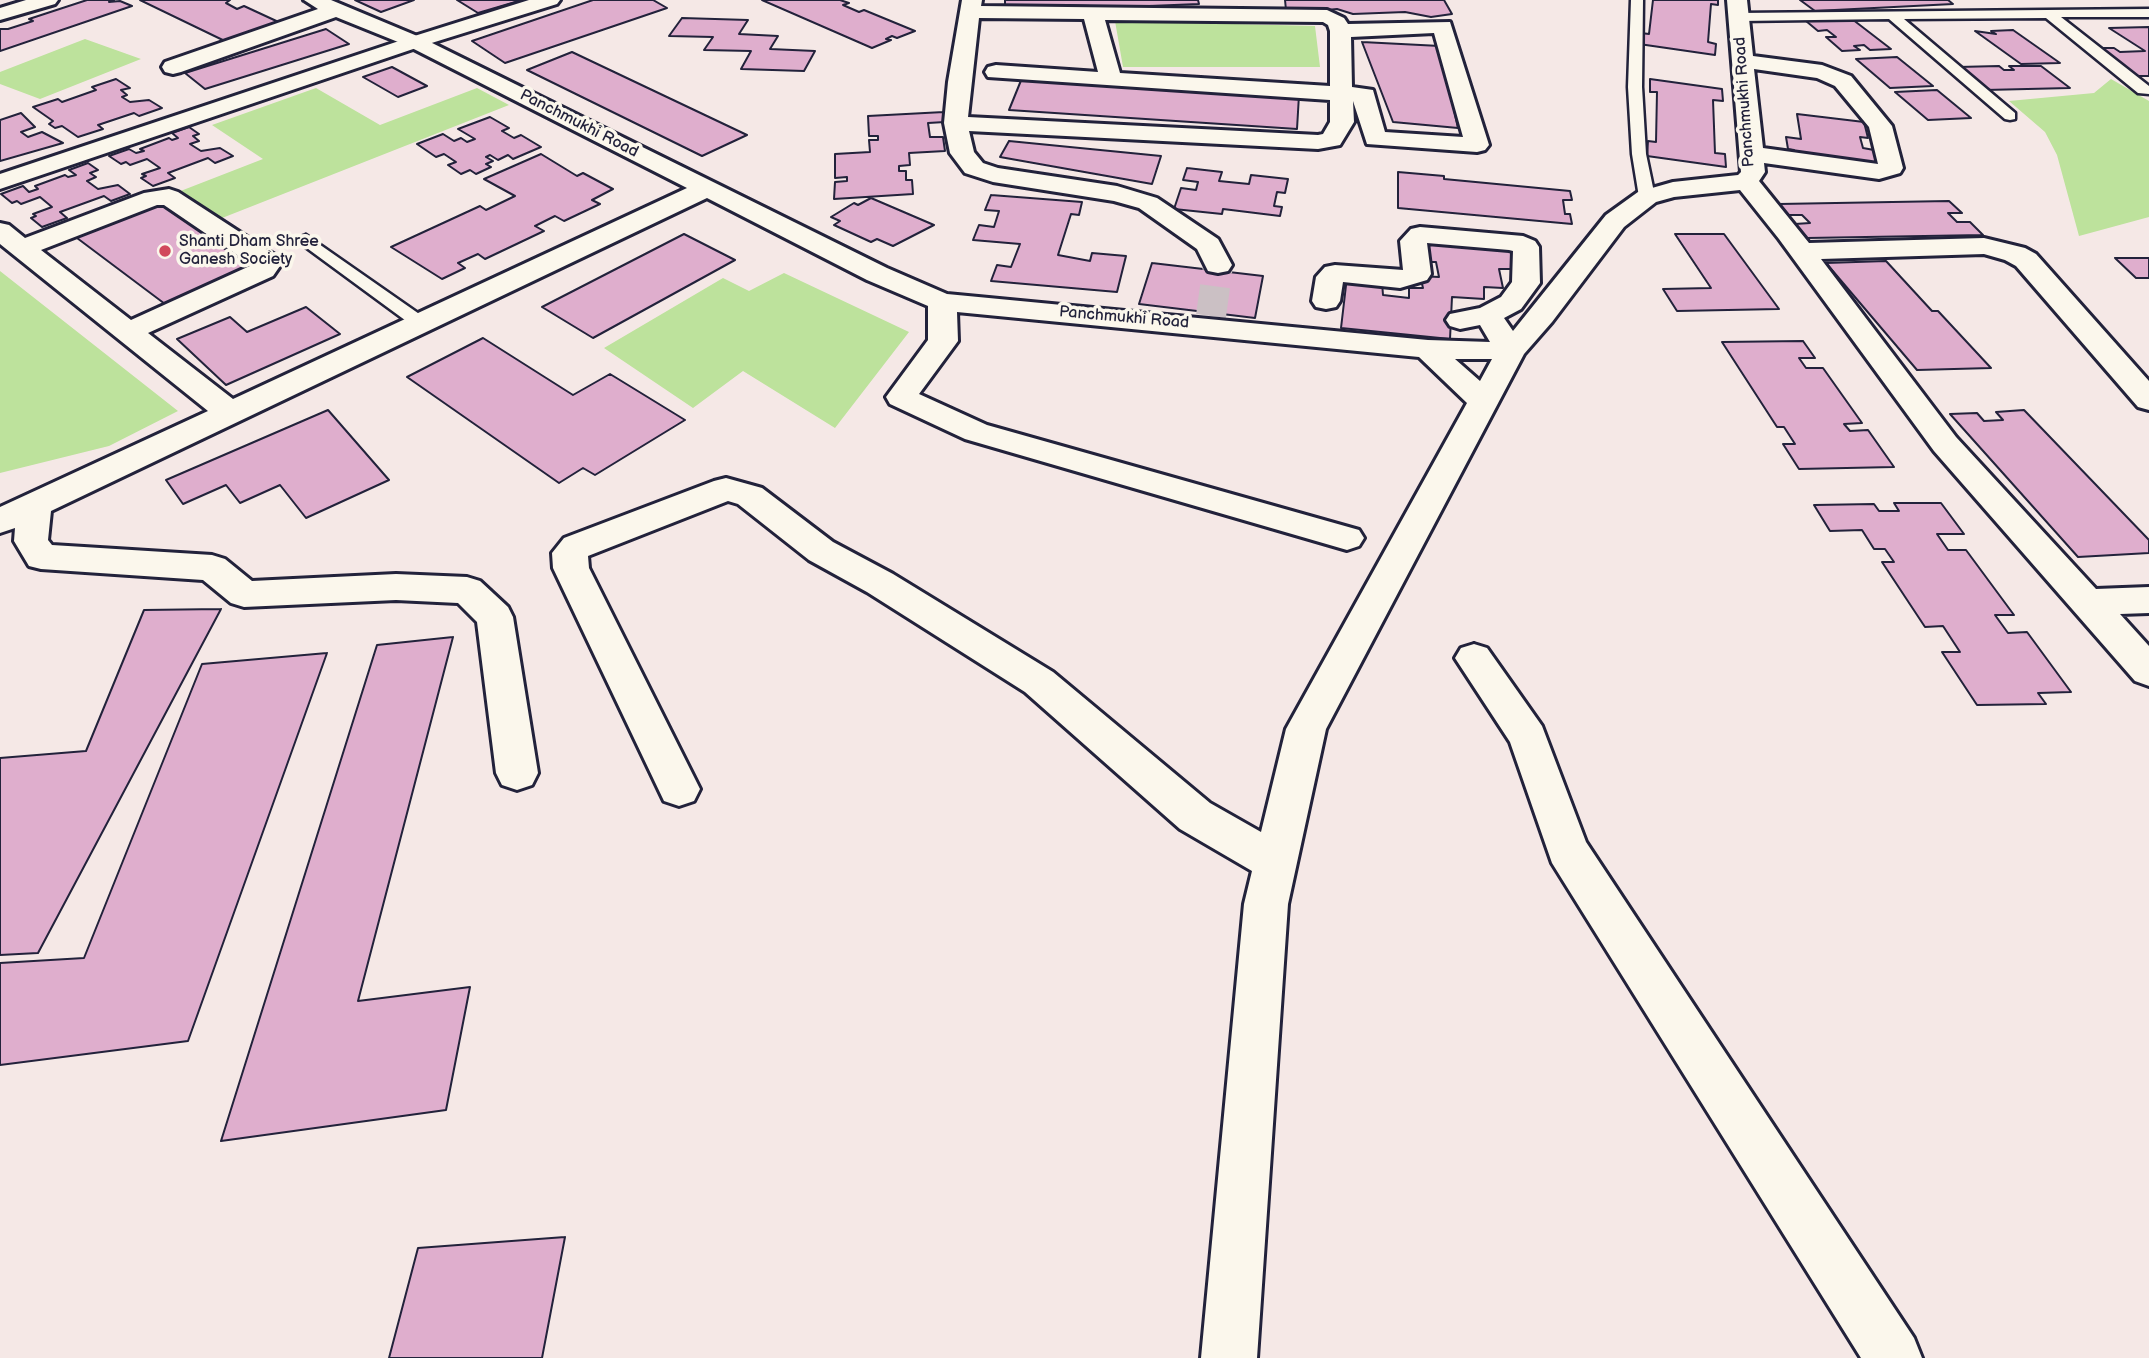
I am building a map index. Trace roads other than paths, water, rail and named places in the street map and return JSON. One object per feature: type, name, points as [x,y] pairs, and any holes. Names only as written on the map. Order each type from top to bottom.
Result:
[{"type":"street","points":[[0,14],[48,0]]},
{"type":"street","name":"Panchmukhi Road","points":[[314,0],[415,42],[877,274],[942,302],[1211,321],[1428,349],[1511,351],[1542,316],[1615,220],[1647,197],[1749,168],[1738,8]]},
{"type":"street","points":[[0,182],[415,42],[550,0]]},
{"type":"street","points":[[956,123],[1318,142],[1332,140],[1342,122],[1340,31],[1337,22],[1327,16],[1260,7],[1093,13],[972,6],[959,82],[956,123],[962,153],[974,168],[993,175],[1117,194],[1148,203],[1209,245],[1218,265]]},
{"type":"street","points":[[173,67],[338,9]]},
{"type":"street","points":[[1093,13],[1111,80]]},
{"type":"street","points":[[996,72],[1364,95],[1375,138],[1477,145],[1443,26],[1340,31]]},
{"type":"street","points":[[1741,61],[1822,72],[1843,80],[1880,126],[1891,169],[1879,172],[1749,168]]},
{"type":"street","points":[[1749,168],[1801,251],[1944,444],[2149,671]]},
{"type":"street","points":[[0,521],[232,414],[419,321],[708,188]]},
{"type":"street","points":[[23,248],[153,198],[169,197],[268,263],[263,270],[128,332]]},
{"type":"street","points":[[0,231],[232,414]]},
{"type":"street","points":[[1326,301],[1330,277],[1335,273],[1400,279],[1417,274],[1413,241],[1420,235],[1521,244],[1528,251],[1523,290],[1511,303],[1488,316],[1460,320]]},
{"type":"street","points":[[1801,251],[1984,246],[2015,254],[2026,260],[2149,400]]},
{"type":"street","points":[[942,302],[943,341],[901,397],[976,432],[1347,538]]},
{"type":"street","points":[[1229,1358],[1266,904],[1306,729],[1511,351],[1488,316]]},
{"type":"street","points":[[1428,349],[1484,402]]},
{"type":"street","points":[[679,789],[571,568],[570,553],[576,547],[726,489],[750,496],[821,551],[880,583],[1040,682],[1195,816],[1277,863]]},
{"type":"street","points":[[35,503],[30,541],[41,557],[212,568],[244,594],[396,587],[467,590],[495,617],[517,773]]},
{"type":"street","points":[[2087,602],[2149,600]]},
{"type":"street","points":[[1474,658],[1528,737],[1567,850],[1894,1358]]},
{"type":"lane","points":[[1637,0],[1635,87],[1639,154],[1647,197]]},
{"type":"lane","points":[[1738,8],[1893,16],[2149,13]]},
{"type":"lane","points":[[2049,14],[2143,90],[2149,90]]},
{"type":"lane","points":[[1893,16],[2010,116]]},
{"type":"lane","points":[[306,240],[419,321]]},
{"type":"tunnel","points":[[1211,316],[1218,265]]},
{"type":"place","name":"Shanti Dham Shree Ganesh Society","points":[[165,251]]}]
